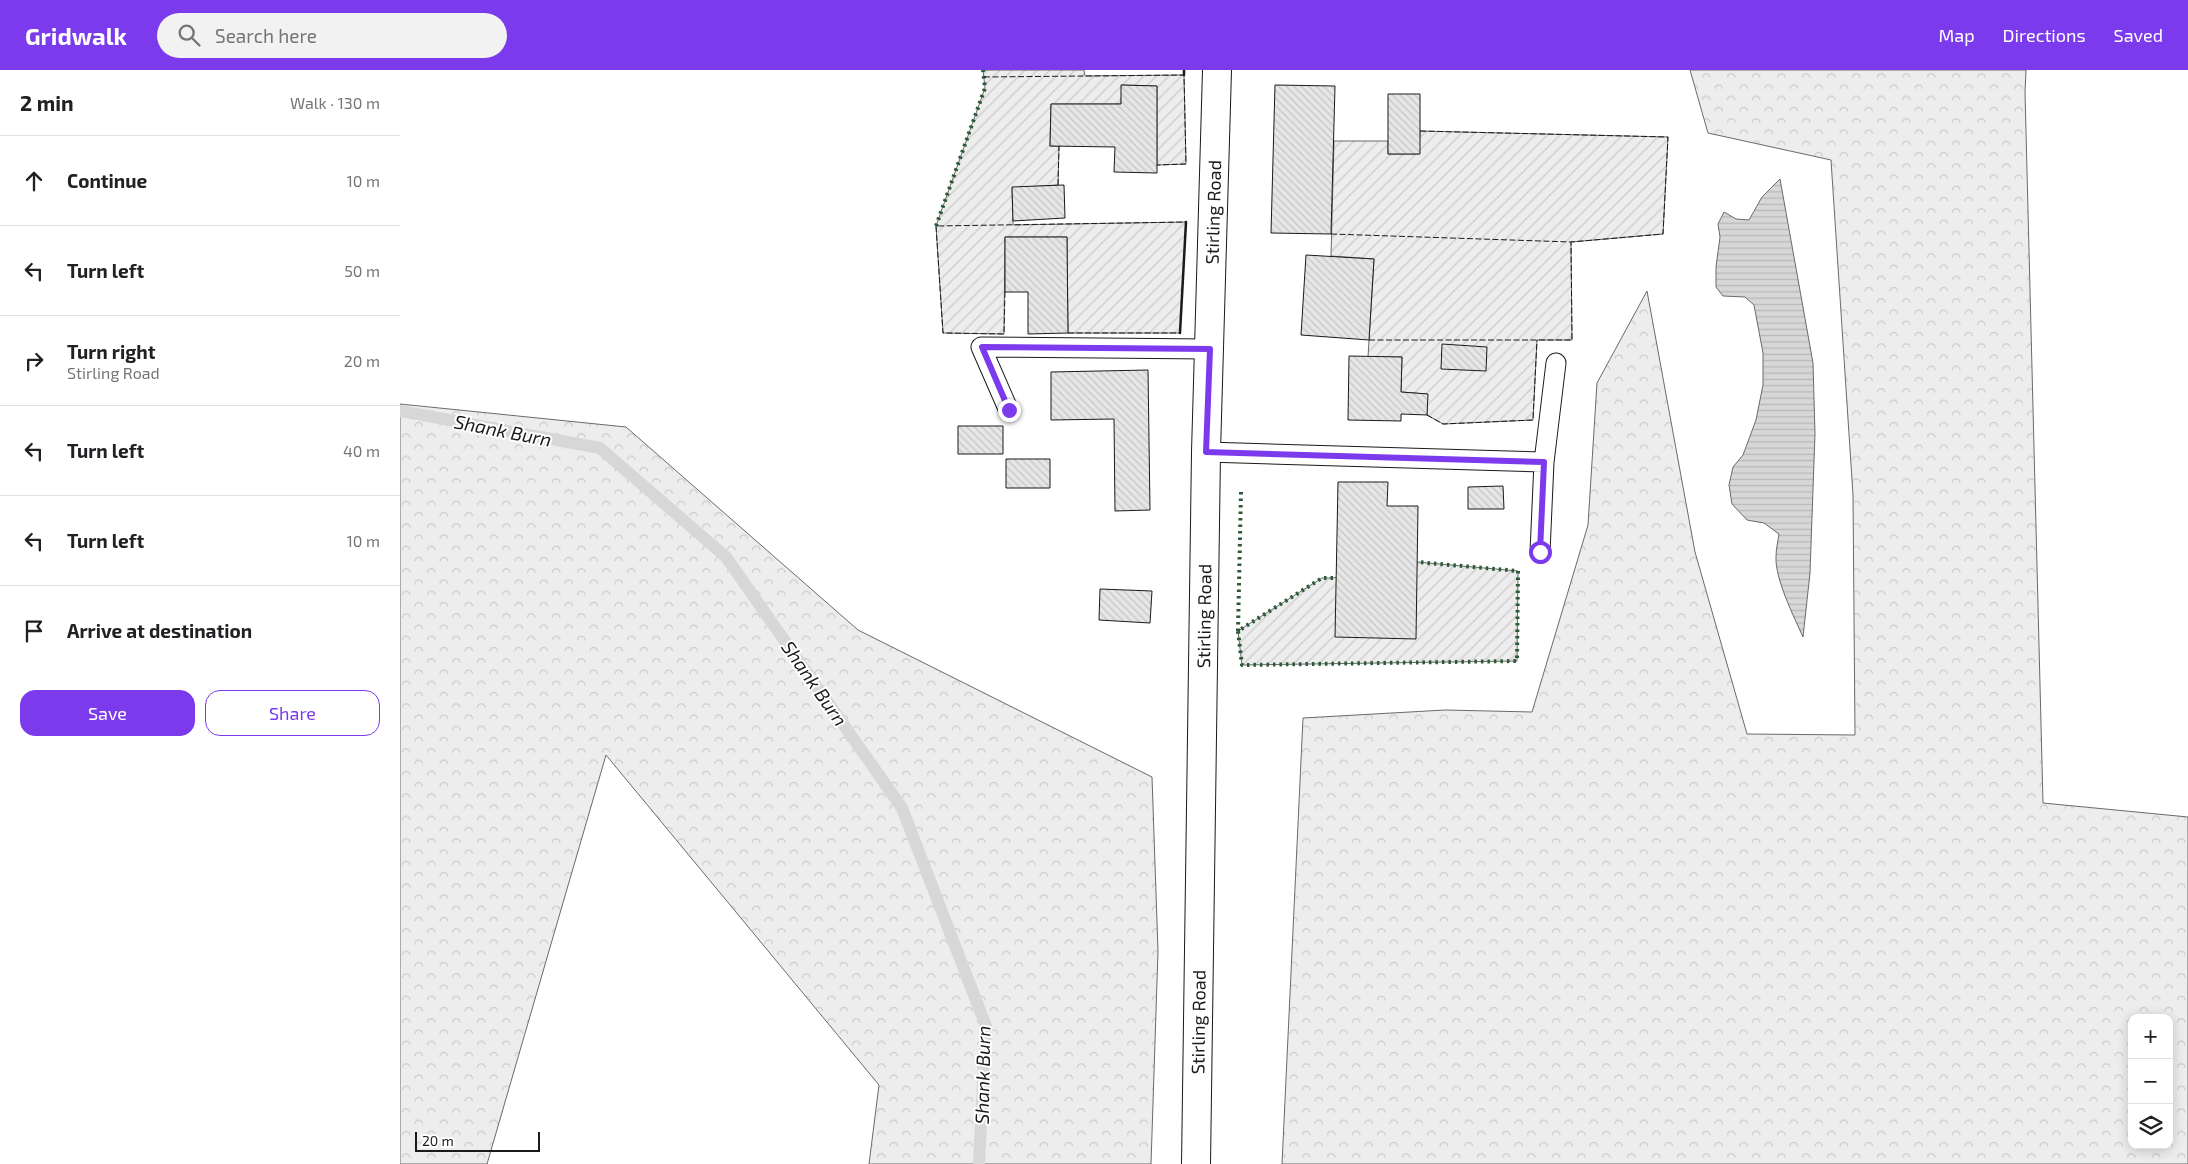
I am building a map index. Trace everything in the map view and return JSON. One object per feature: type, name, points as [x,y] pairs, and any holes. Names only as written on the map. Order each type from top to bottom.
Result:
[{"type":"main road","name":"Stirling Road","points":[[1196,1164],[1206,452],[1216,70]]},
{"type":"lane","points":[[1009,410],[982,347],[1210,349]]},
{"type":"lane","points":[[1540,552],[1544,462],[1556,363]]},
{"type":"lane","points":[[1206,452],[1544,462]]},
{"type":"green space","points":[[983,70],[1084,70],[1085,76],[1184,75],[1186,164],[1157,165],[1157,86],[1122,85],[1121,104],[1051,104],[1050,146],[1059,146],[1058,185],[1012,188],[1013,225],[1186,222],[1180,333],[1068,333],[1067,237],[1005,237],[1004,334],[943,333],[936,226],[985,88]]},
{"type":"green space","points":[[1690,70],[2026,70],[2025,92],[2043,803],[2188,817],[2188,1164],[1282,1164],[1303,718],[1445,710],[1532,712],[1588,525],[1597,383],[1647,291],[1695,552],[1747,734],[1855,735],[1853,495],[1831,160],[1708,133]]},
{"type":"green space","points":[[1420,131],[1668,137],[1663,234],[1571,242],[1572,340],[1537,340],[1533,420],[1443,424],[1427,415],[1427,394],[1401,392],[1402,357],[1368,357],[1374,259],[1331,256],[1334,141],[1388,141],[1388,154],[1419,154]]},
{"type":"green space","points":[[400,404],[626,427],[858,630],[1152,777],[1158,951],[1151,1164],[869,1164],[879,1085],[606,755],[487,1164],[400,1164]]},
{"type":"green space","points":[[1417,562],[1518,571],[1517,661],[1242,665],[1238,631],[1322,578],[1333,578]]},
{"type":"shaded area","points":[[1780,179],[1813,363],[1815,434],[1810,573],[1803,637],[1786,598],[1779,576],[1776,557],[1779,534],[1764,523],[1747,520],[1732,504],[1729,485],[1733,467],[1743,455],[1756,420],[1763,385],[1763,353],[1754,305],[1745,297],[1723,296],[1716,287],[1716,267],[1720,237],[1718,224],[1724,212],[1736,219],[1749,220],[1762,197]]},
{"type":"building","points":[[1121,85],[1157,86],[1157,173],[1114,172],[1115,147],[1050,146],[1051,104],[1121,104]]},
{"type":"building","points":[[1275,85],[1335,86],[1331,234],[1271,233]]},
{"type":"building","points":[[1388,94],[1420,94],[1420,154],[1388,154]]},
{"type":"building","points":[[1064,185],[1065,218],[1013,221],[1012,187]]},
{"type":"building","points":[[1005,237],[1067,237],[1068,333],[1028,334],[1028,292],[1005,292]]},
{"type":"building","points":[[1306,255],[1374,259],[1369,340],[1301,335]]},
{"type":"building","points":[[1442,344],[1487,347],[1486,371],[1441,369]]},
{"type":"building","points":[[1349,356],[1402,357],[1401,392],[1428,394],[1427,415],[1401,414],[1401,421],[1348,420]]},
{"type":"building","points":[[1148,370],[1150,510],[1115,511],[1114,419],[1051,420],[1051,372]]},
{"type":"building","points":[[958,426],[1003,426],[1003,454],[958,454]]},
{"type":"building","points":[[1006,459],[1050,459],[1050,488],[1006,488]]},
{"type":"building","points":[[1338,482],[1388,482],[1387,506],[1418,506],[1416,639],[1335,637]]},
{"type":"building","points":[[1503,486],[1504,509],[1468,509],[1468,487]]},
{"type":"building","points":[[1100,589],[1152,591],[1150,623],[1099,620]]},
{"type":"waterway","name":"Shank Burn","points":[[400,411],[600,448],[726,557],[902,808],[986,1026],[979,1164]]},
{"type":"hedge","points":[[936,226],[985,88],[983,70]]},
{"type":"hedge","points":[[1238,631],[1241,492]]},
{"type":"hedge","points":[[1333,578],[1322,578],[1238,631],[1242,665],[1517,661],[1518,571],[1417,562]]},
{"type":"fence","points":[[984,77],[1184,75],[1186,164],[1157,165]]},
{"type":"fence","points":[[1331,234],[1571,242],[1663,234],[1668,137],[1420,131]]},
{"type":"fence","points":[[1058,185],[1059,146]]},
{"type":"fence","points":[[1005,292],[1004,334],[943,333],[936,226],[1186,222]]},
{"type":"fence","points":[[1369,340],[1572,340],[1571,242]]},
{"type":"fence","points":[[1068,333],[1180,333]]},
{"type":"fence","points":[[1427,415],[1443,424],[1533,420],[1537,340]]},
{"type":"wall","points":[[1184,70],[1184,75]]},
{"type":"wall","points":[[1180,333],[1186,222]]},
{"type":"route","points":[[1009,410],[982,347],[1210,349],[1206,452],[1544,462],[1540,552]]}]
